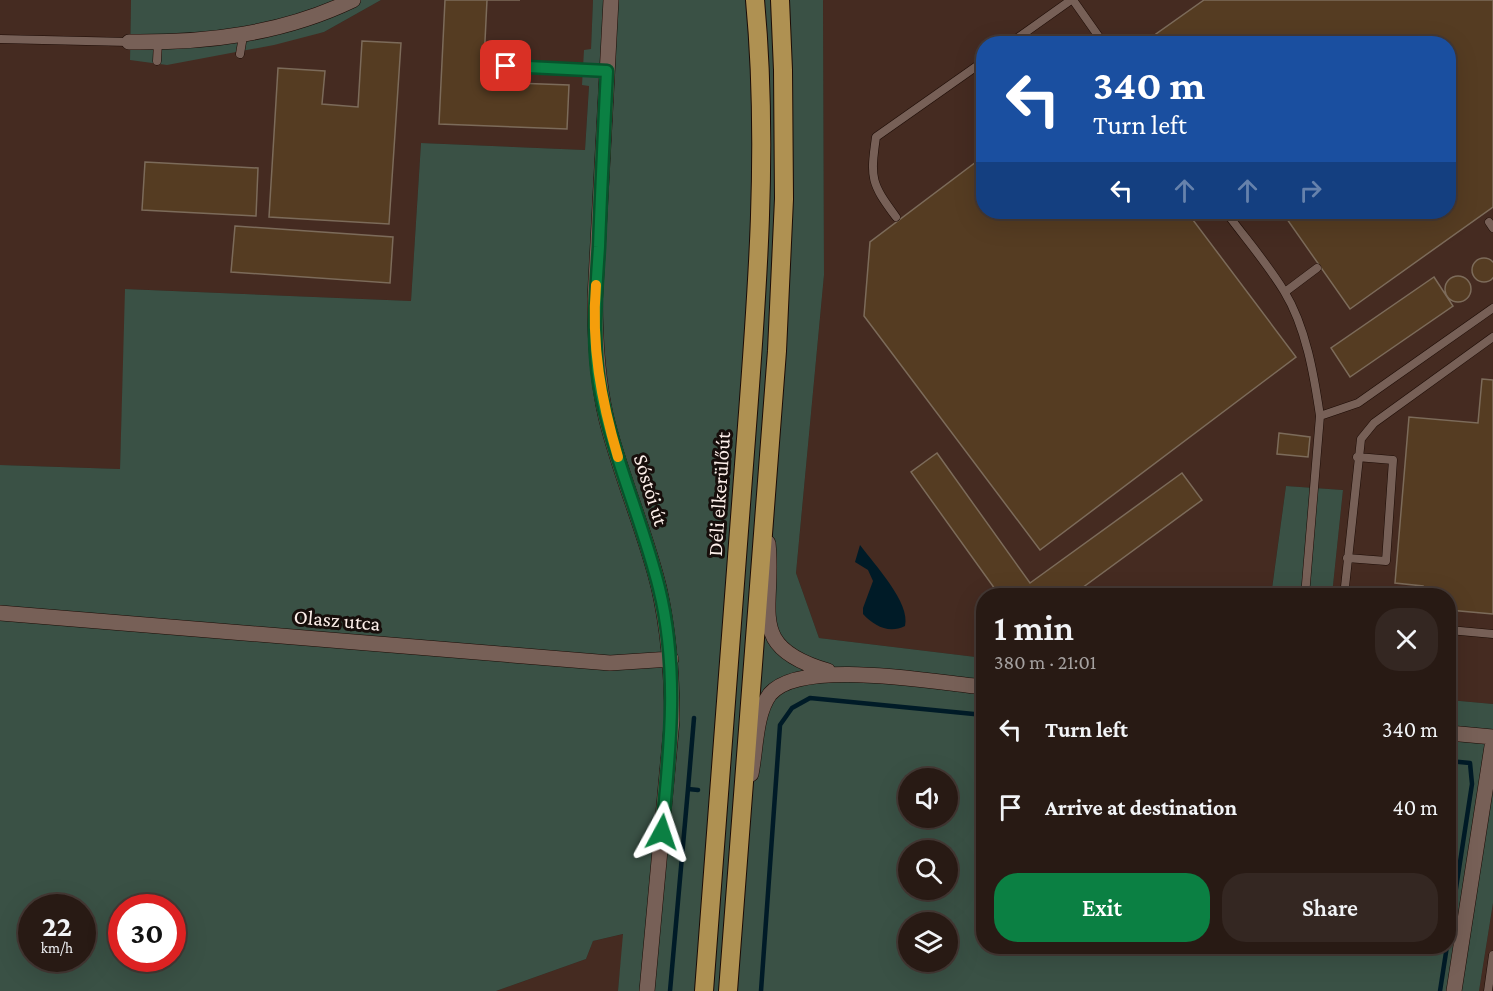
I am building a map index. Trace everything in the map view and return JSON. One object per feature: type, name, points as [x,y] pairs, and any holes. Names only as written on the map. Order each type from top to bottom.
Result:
[{"type":"main road","name":"Déli elkerülőút","points":[[704,991],[753,347],[762,166],[755,0]]},
{"type":"main road","points":[[728,991],[777,351],[784,199],[780,0]]},
{"type":"street","points":[[129,42],[181,43],[243,36],[306,19],[353,0]]},
{"type":"street","name":"Sóstói út","points":[[611,0],[595,299],[595,347],[607,419],[659,587],[670,659],[672,720],[647,991]]},
{"type":"street","points":[[764,501],[771,569],[768,616],[770,630],[782,650],[792,657],[837,673]]},
{"type":"street","name":"Olasz utca","points":[[0,613],[610,663],[670,659]]},
{"type":"street","points":[[741,821],[760,721],[769,696],[787,681],[804,676],[837,673],[976,686]]},
{"type":"street","points":[[1454,991],[1493,739],[1456,734]]},
{"type":"lane","points":[[1020,36],[1072,0],[1098,36]]},
{"type":"lane","points":[[240,54],[243,36]]},
{"type":"lane","points":[[0,39],[129,42]]},
{"type":"lane","points":[[157,61],[158,42]]},
{"type":"lane","points":[[486,66],[607,71]]},
{"type":"lane","points":[[896,218],[876,190],[873,180],[872,168],[876,137],[976,67]]},
{"type":"lane","points":[[1231,219],[1285,292],[1311,365],[1320,416],[1306,588]]},
{"type":"lane","points":[[1285,292],[1317,268]]},
{"type":"lane","points":[[1320,416],[1358,404],[1493,308]]},
{"type":"lane","points":[[1345,588],[1357,457],[1361,439],[1374,423],[1493,337]]},
{"type":"lane","points":[[1347,558],[1386,561],[1393,460],[1357,457]]},
{"type":"lane","points":[[1456,631],[1493,634]]},
{"type":"lane","points":[[1488,991],[1493,955]]},
{"type":"shaded area","points":[[0,0],[131,0],[130,60],[324,32],[381,0],[593,0],[591,50],[585,50],[583,85],[589,85],[585,150],[421,143],[411,301],[126,289],[120,469],[0,465]]},
{"type":"shaded area","points":[[823,0],[1493,0],[1493,704],[1456,701],[1456,588],[1333,588],[1343,490],[1286,486],[1272,588],[976,588],[976,657],[819,638],[796,573],[824,275]]},
{"type":"shaded area","points":[[1493,903],[1493,991],[1479,991]]},
{"type":"shaded area","points":[[624,934],[618,991],[496,991],[586,959],[593,941]]},
{"type":"green space","points":[[131,0],[381,0],[324,32],[274,45],[167,65],[130,60]]},
{"type":"green space","points":[[593,0],[823,0],[824,275],[796,573],[819,638],[976,657],[976,954],[1456,954],[1456,701],[1493,704],[1493,903],[1479,991],[618,991],[623,934],[593,941],[586,959],[496,991],[0,991],[0,465],[120,469],[125,289],[411,301],[421,143],[585,150],[589,86],[582,85],[584,50],[591,49]]},
{"type":"green space","points":[[1286,486],[1343,490],[1333,588],[1272,588]]},
{"type":"water","points":[[860,545],[897,595],[905,617],[905,626],[893,629],[882,628],[863,614],[873,581],[868,570],[855,562]]},
{"type":"building","points":[[445,0],[487,0],[483,82],[569,85],[567,129],[439,124]]},
{"type":"building","points":[[1204,0],[1493,0],[1493,207],[1350,309],[1287,219],[1456,219],[1456,36],[1157,36],[1156,34]]},
{"type":"building","points":[[362,41],[401,43],[389,224],[269,217],[278,68],[325,71],[322,104],[358,107]]},
{"type":"building","points":[[145,162],[258,168],[256,216],[142,210]]},
{"type":"building","points":[[976,162],[976,219],[1192,219],[1296,357],[1040,550],[864,316],[870,242]]},
{"type":"building","points":[[235,226],[393,237],[390,283],[231,272]]},
{"type":"building","points":[[1484,258],[1492,262],[1494,275],[1492,278],[1484,282],[1476,278],[1472,270],[1476,262]]},
{"type":"building","points":[[1458,276],[1467,280],[1471,289],[1467,298],[1458,302],[1449,298],[1445,289],[1449,280]]},
{"type":"building","points":[[1434,277],[1453,306],[1350,377],[1331,348]]},
{"type":"building","points":[[1482,379],[1493,380],[1493,614],[1456,611],[1456,588],[1423,588],[1423,586],[1395,583],[1409,417],[1478,423]]},
{"type":"building","points":[[1279,433],[1310,437],[1308,457],[1277,454]]},
{"type":"building","points":[[937,453],[1030,583],[1182,473],[1202,500],[1082,588],[994,588],[911,472]]},
{"type":"waterway","points":[[761,991],[780,725],[792,708],[810,698],[976,714]]},
{"type":"waterway","points":[[688,789],[694,718]]},
{"type":"waterway","points":[[1456,762],[1470,763],[1472,784],[1456,888]]},
{"type":"waterway","points":[[670,991],[688,789],[698,790]]},
{"type":"waterway","points":[[1440,991],[1446,954]]},
{"type":"slow traffic","points":[[596,285],[595,347],[599,383],[618,457]]},
{"type":"route","points":[[506,66],[607,71],[595,299],[595,347],[599,383],[607,419],[659,587],[666,626],[672,690],[672,720],[662,832]]}]
